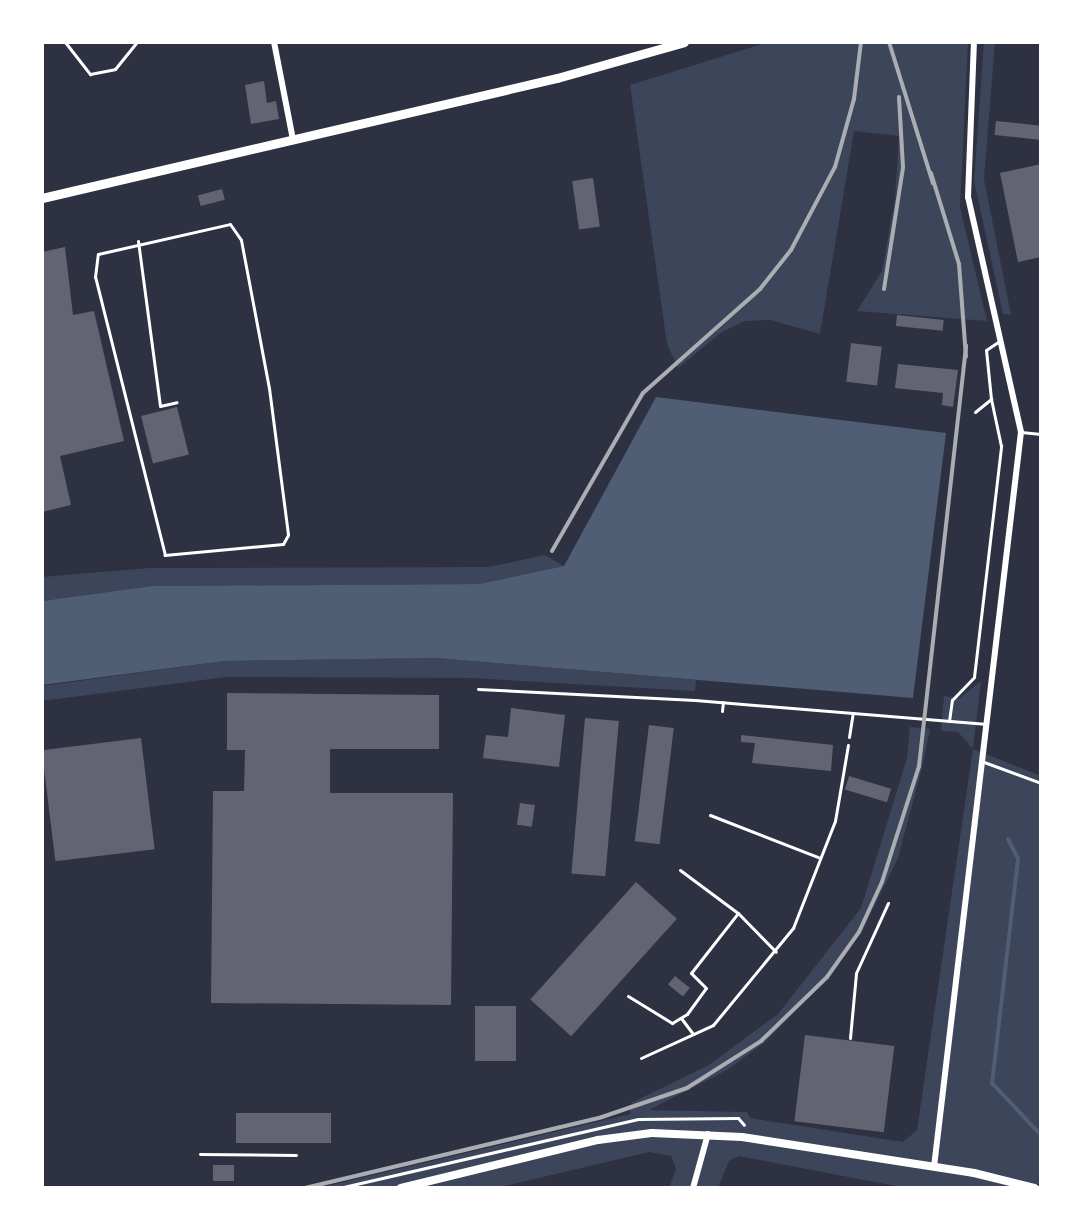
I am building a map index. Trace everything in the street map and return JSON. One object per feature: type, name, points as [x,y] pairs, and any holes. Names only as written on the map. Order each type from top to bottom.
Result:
[{"type":"main road","points":[[42,198],[557,78],[684,42]]},
{"type":"street","points":[[274,42],[293,140]]},
{"type":"street","points":[[934,1167],[1021,432],[968,197],[974,42]]},
{"type":"street","points":[[693,1188],[708,1134]]},
{"type":"street","points":[[401,1188],[598,1140],[708,1134],[934,1167],[1034,1188]]},
{"type":"lane","points":[[949,721],[952,700],[974,677],[1001,446],[991,399],[986,350],[1001,339]]},
{"type":"lane","points":[[975,412],[991,399]]},
{"type":"lane","points":[[1021,432],[1041,434]]},
{"type":"lane","points":[[478,689],[695,700],[988,724]]},
{"type":"lane","points":[[722,711],[723,702]]},
{"type":"lane","points":[[849,737],[853,713]]},
{"type":"lane","points":[[984,762],[1041,783]]},
{"type":"lane","points":[[200,1154],[296,1155]]},
{"type":"path","points":[[65,42],[90,74],[115,69],[137,42]]},
{"type":"path","points":[[230,224],[241,240],[269,388],[288,535],[283,544],[165,555],[95,277],[98,254],[138,241],[230,224]]},
{"type":"path","points":[[138,241],[160,406],[177,402]]},
{"type":"path","points":[[641,1058],[713,1025],[793,928],[818,857],[835,821],[849,737]]},
{"type":"path","points":[[710,815],[818,857]]},
{"type":"path","points":[[680,870],[738,913],[776,952]]},
{"type":"path","points":[[850,1038],[856,973],[888,903]]},
{"type":"path","points":[[628,996],[672,1023],[681,1018],[706,988],[691,973],[738,913]]},
{"type":"path","points":[[681,1018],[693,1034]]},
{"type":"path","points":[[339,1188],[652,1118]]},
{"type":"shaded area","points":[[769,42],[968,42],[960,207],[987,321],[857,311],[882,271],[895,199],[899,136],[854,131],[820,334],[770,320],[745,321],[722,332],[678,368],[667,344],[630,85]]},
{"type":"shaded area","points":[[984,42],[995,42],[984,179],[1011,315],[1003,314],[974,181]]},
{"type":"shaded area","points":[[656,397],[946,433],[913,698],[437,658],[224,661],[42,685],[42,601],[152,586],[479,584],[564,566]]},
{"type":"shaded area","points":[[545,555],[564,566],[479,584],[152,586],[42,601],[42,577],[150,568],[489,567]]},
{"type":"shaded area","points":[[437,658],[696,680],[695,691],[471,678],[226,677],[42,701],[42,686],[224,661]]},
{"type":"shaded area","points":[[981,681],[973,749],[958,732],[941,731],[944,696],[960,698]]},
{"type":"shaded area","points":[[910,727],[930,729],[922,768],[898,858],[862,931],[829,977],[764,1043],[727,1070],[649,1110],[747,1112],[750,1118],[903,1142],[917,1130],[973,749],[1041,776],[1041,1188],[906,1188],[739,1156],[729,1161],[718,1188],[669,1188],[676,1169],[671,1156],[649,1152],[496,1188],[319,1188],[630,1114],[631,1103],[709,1065],[778,1014],[861,908],[907,758]]},
{"type":"building","points":[[264,81],[267,103],[276,101],[279,119],[251,124],[245,85]]},
{"type":"building","points":[[996,121],[1041,126],[1039,140],[995,135]]},
{"type":"building","points":[[1041,164],[1041,257],[1018,262],[1000,173]]},
{"type":"building","points":[[593,178],[600,227],[579,229],[572,181]]},
{"type":"building","points":[[222,189],[225,200],[201,206],[198,195]]},
{"type":"building","points":[[65,247],[73,315],[94,311],[124,441],[60,456],[71,505],[42,512],[42,252]]},
{"type":"building","points":[[897,315],[944,320],[943,331],[896,326]]},
{"type":"building","points":[[851,343],[882,347],[877,385],[846,382]]},
{"type":"building","points":[[898,364],[958,370],[953,407],[942,405],[943,393],[895,388]]},
{"type":"building","points":[[177,407],[189,455],[153,463],[141,416]]},
{"type":"building","points":[[227,693],[439,695],[439,749],[330,749],[330,793],[453,793],[451,1005],[211,1003],[213,791],[244,791],[245,750],[227,750]]},
{"type":"building","points":[[511,708],[565,715],[559,767],[483,758],[486,735],[508,737]]},
{"type":"building","points":[[585,718],[619,721],[605,876],[571,873]]},
{"type":"building","points":[[649,725],[674,728],[660,844],[635,841]]},
{"type":"building","points":[[741,735],[833,745],[831,771],[752,763],[755,743],[741,742]]},
{"type":"building","points":[[141,738],[155,849],[55,861],[42,750]]},
{"type":"building","points":[[849,776],[891,789],[887,802],[845,789]]},
{"type":"building","points":[[520,803],[535,805],[532,827],[517,825]]},
{"type":"building","points":[[636,882],[677,919],[571,1036],[530,999]]},
{"type":"building","points":[[675,976],[690,988],[683,997],[668,985]]},
{"type":"building","points":[[475,1006],[516,1006],[516,1061],[475,1061]]},
{"type":"building","points":[[805,1035],[894,1046],[884,1132],[794,1121]]},
{"type":"building","points":[[236,1113],[331,1113],[331,1143],[236,1143]]},
{"type":"building","points":[[213,1165],[234,1165],[234,1181],[213,1181]]},
{"type":"waterway","points":[[1008,839],[1018,859],[992,1083],[1041,1135]]},
{"type":"railway","points":[[552,551],[643,393],[760,289],[791,250],[835,167],[854,99],[861,42]]},
{"type":"railway","points":[[889,42],[933,183]]},
{"type":"railway","points":[[884,289],[903,167],[899,97]]},
{"type":"railway","points":[[931,173],[959,264],[966,357]]},
{"type":"railway","points":[[305,1188],[602,1117],[687,1088],[761,1041],[827,977],[859,932],[882,882],[919,766],[966,346]]}]
